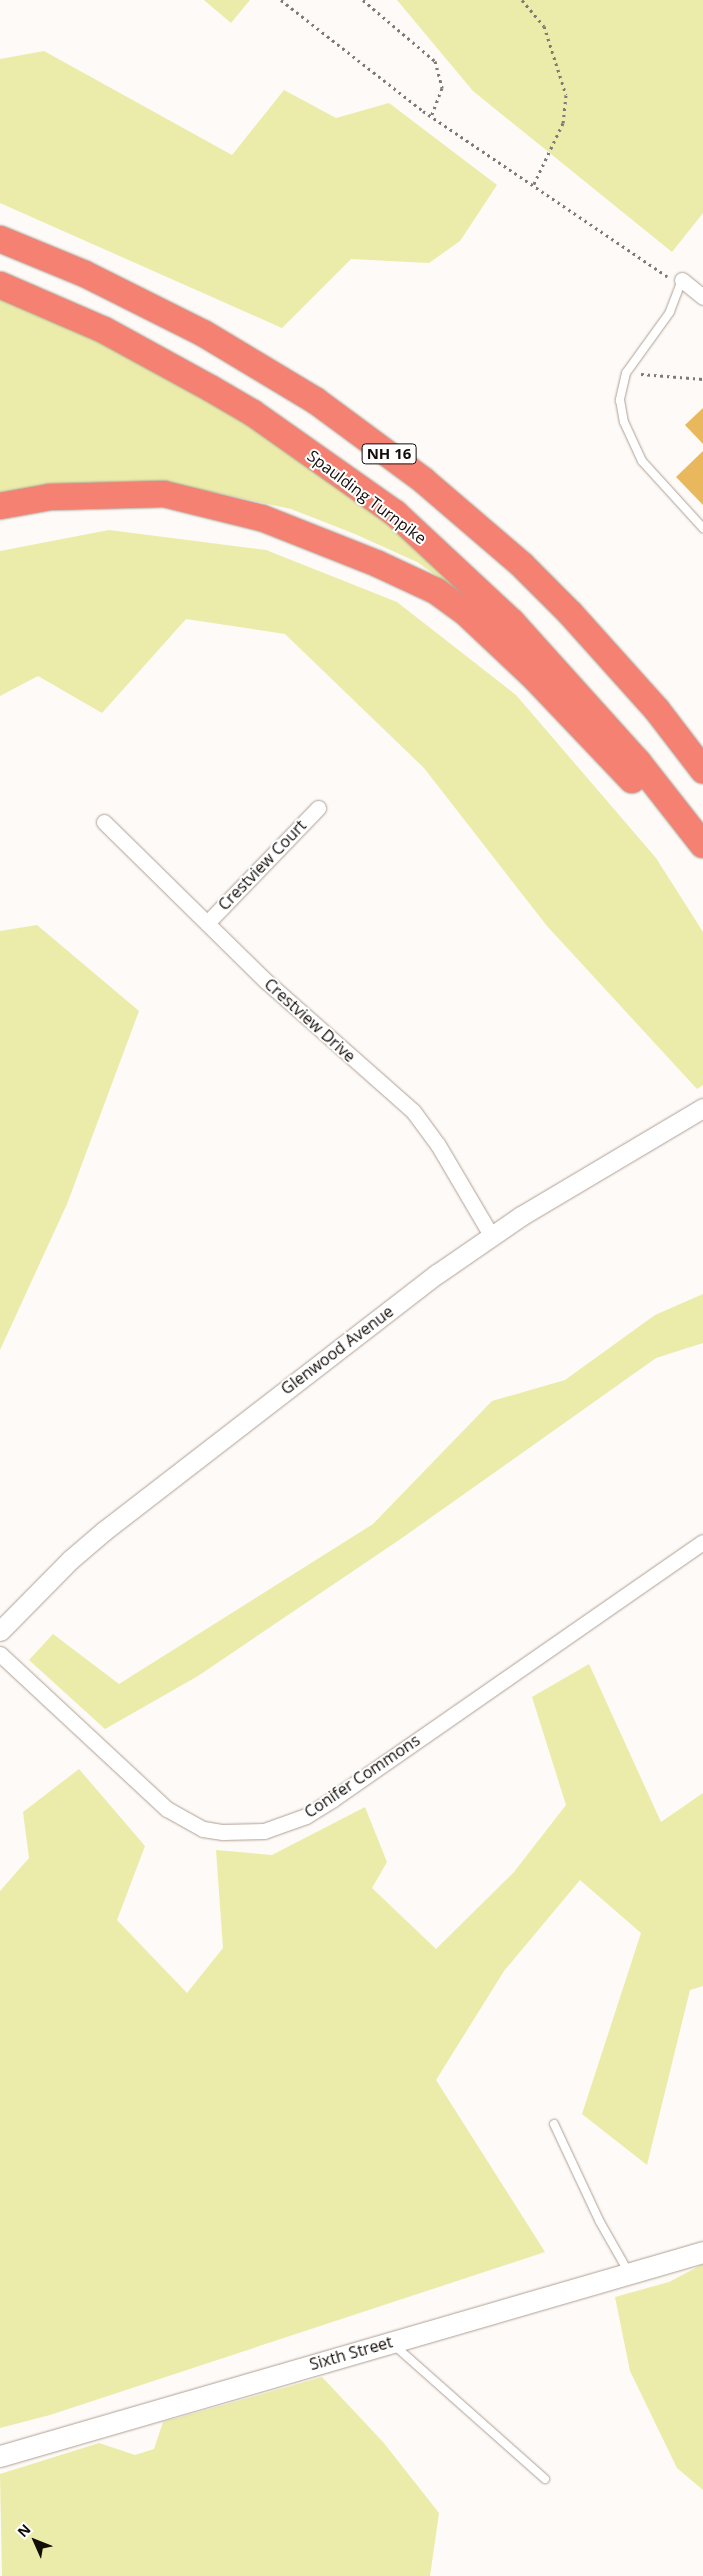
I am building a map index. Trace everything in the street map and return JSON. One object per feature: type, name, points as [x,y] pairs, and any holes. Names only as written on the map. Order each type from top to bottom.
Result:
[{"type":"highway","name":"NH 16","points":[[0,239],[85,274],[203,333],[316,401],[370,439],[424,480],[522,565],[611,657],[703,770]]},
{"type":"highway","name":"Spaulding Turnpike","points":[[0,285],[104,330],[217,392],[253,413],[394,513],[512,622],[588,704],[703,845]]},
{"type":"highway","points":[[0,506],[50,497],[164,494],[262,518],[378,564],[436,591],[464,611],[534,677],[643,792],[686,822]]},
{"type":"main road","name":"Sixth Street","points":[[0,2456],[628,2271],[703,2252]]},
{"type":"street","points":[[682,280],[703,296]]},
{"type":"street","name":"Crestview Court","points":[[207,923],[318,808]]},
{"type":"street","name":"Crestview Drive","points":[[104,822],[331,1041],[412,1111],[438,1145],[491,1235]]},
{"type":"street","name":"Glenwood Avenue","points":[[0,1631],[70,1560],[104,1531],[321,1361],[491,1235],[703,1108]]},
{"type":"street","name":"Conifer Commons","points":[[0,1654],[167,1810],[203,1829],[223,1832],[264,1831],[298,1819],[333,1799],[703,1542]]},
{"type":"lane","points":[[682,280],[670,312],[626,373],[620,400],[632,444],[642,461],[703,528]]},
{"type":"lane","points":[[554,2124],[600,2222],[628,2271]]},
{"type":"lane","points":[[390,2342],[545,2479]]},
{"type":"path","points":[[281,0],[378,79],[431,117],[660,273],[682,280]]},
{"type":"path","points":[[363,0],[434,61],[442,88],[431,117]]},
{"type":"path","points":[[522,0],[544,26],[566,95],[563,123],[532,186]]},
{"type":"path","points":[[626,373],[703,379]]},
{"type":"green space","points":[[204,0],[250,0],[231,23]]},
{"type":"green space","points":[[397,0],[703,0],[703,213],[672,252],[473,91]]},
{"type":"green space","points":[[44,51],[232,155],[284,90],[336,118],[389,103],[497,185],[460,241],[429,263],[351,259],[282,328],[0,203],[0,59]]},
{"type":"green space","points":[[0,299],[84,334],[256,427],[342,486],[420,549],[464,595],[417,562],[355,534],[291,509],[213,492],[123,487],[0,502]]},
{"type":"green space","points":[[109,530],[266,550],[397,602],[516,695],[656,858],[703,932],[703,1085],[697,1089],[547,926],[424,768],[285,634],[186,619],[102,713],[38,676],[0,696],[0,551]]},
{"type":"green space","points":[[37,925],[139,1011],[67,1204],[0,1350],[0,931]]},
{"type":"green space","points":[[703,1294],[703,1343],[656,1358],[402,1538],[198,1676],[105,1729],[29,1660],[53,1634],[119,1684],[373,1524],[492,1401],[565,1380],[655,1315]]},
{"type":"green space","points":[[589,1664],[661,1822],[703,1793],[703,1986],[690,1990],[647,2165],[582,2114],[641,1933],[580,1880],[504,1971],[436,2080],[545,2252],[50,2415],[0,2428],[0,1891],[29,1858],[23,1812],[79,1769],[145,1846],[117,1920],[187,1993],[223,1948],[216,1850],[272,1855],[365,1807],[387,1862],[372,1888],[436,1949],[514,1872],[566,1805],[532,1697]]},
{"type":"green space","points":[[703,2264],[703,2490],[677,2468],[630,2371],[615,2297],[669,2282]]},
{"type":"green space","points":[[322,2377],[383,2442],[439,2513],[430,2576],[2,2576],[0,2474],[99,2443],[135,2455],[154,2449],[163,2422]]},
{"type":"building","points":[[703,408],[703,444],[685,425]]},
{"type":"building","points":[[703,451],[703,505],[676,477]]}]
